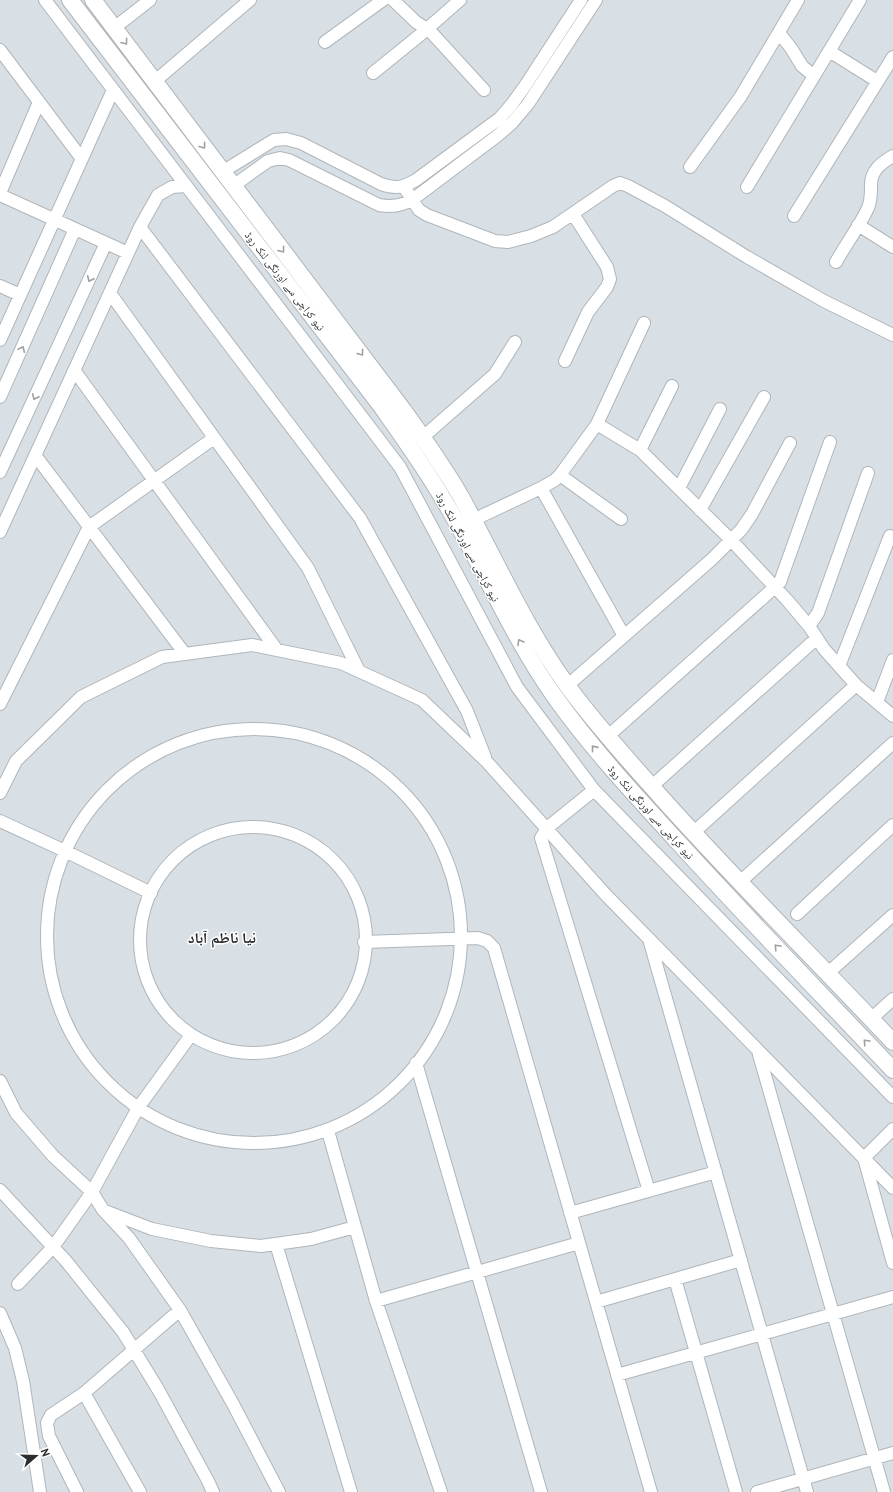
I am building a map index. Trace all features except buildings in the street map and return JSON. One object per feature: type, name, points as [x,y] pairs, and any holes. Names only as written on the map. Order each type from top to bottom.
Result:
[{"type":"street","points":[[45,0],[400,467],[418,498],[517,687],[594,790],[893,1097]]},
{"type":"street","name":"نیو کراچی سے اورنگی لنک روڈ","points":[[70,0],[408,443],[449,508],[514,631],[538,672],[576,726],[608,765],[707,874],[893,1070]]},
{"type":"street","name":"نیو کراچی سے اورنگی لنک روڈ","points":[[93,0],[423,437],[449,477],[527,623],[568,686],[607,737],[693,833],[893,1042]]},
{"type":"street","points":[[114,28],[150,0]]},
{"type":"street","points":[[154,82],[250,0]]},
{"type":"street","points":[[325,42],[383,0]]},
{"type":"street","points":[[393,0],[416,22],[430,31],[484,90]]},
{"type":"street","points":[[374,73],[427,30],[460,0]]},
{"type":"street","points":[[222,172],[274,140],[286,139],[301,143],[381,184],[392,188],[404,187],[416,180],[500,118],[526,86],[581,0]]},
{"type":"street","points":[[233,186],[268,161],[280,158],[289,160],[379,205],[392,207],[402,206],[497,136],[512,122],[528,104],[596,0]]},
{"type":"street","points":[[690,167],[741,96],[798,0]]},
{"type":"street","points":[[747,187],[860,0]]},
{"type":"street","points":[[779,33],[791,48],[802,66],[814,76]]},
{"type":"street","points":[[0,50],[82,159]]},
{"type":"street","points":[[829,51],[877,82]]},
{"type":"street","points":[[794,216],[893,57]]},
{"type":"street","points":[[0,340],[113,90]]},
{"type":"street","points":[[152,107],[165,96]]},
{"type":"street","points":[[39,102],[0,194],[128,253]]},
{"type":"street","points":[[836,262],[868,208],[872,197],[872,176],[877,167],[893,156]]},
{"type":"street","points":[[404,187],[419,210],[427,215],[495,241],[508,242],[532,236],[553,227],[613,186],[620,183],[664,206],[747,257],[818,297],[893,335]]},
{"type":"street","points":[[0,532],[140,227],[158,195],[172,186],[186,186]]},
{"type":"street","points":[[565,361],[588,312],[607,287],[610,279],[607,267],[573,214]]},
{"type":"street","points":[[858,225],[893,246]]},
{"type":"street","points":[[140,227],[360,518],[467,711],[487,762]]},
{"type":"street","points":[[0,397],[75,229]]},
{"type":"street","points":[[0,472],[106,243]]},
{"type":"street","points":[[0,286],[20,295]]},
{"type":"street","points":[[110,293],[308,568],[359,671]]},
{"type":"street","points":[[473,520],[541,488],[555,480],[560,475],[596,424],[644,323]]},
{"type":"street","points":[[423,437],[495,374],[515,342]]},
{"type":"street","points":[[74,370],[277,650]]},
{"type":"street","points":[[640,450],[672,386]]},
{"type":"street","points":[[700,510],[764,397]]},
{"type":"street","points":[[679,488],[720,409]]},
{"type":"street","points":[[596,424],[640,450],[679,488],[775,587],[809,626],[824,649],[856,685],[893,716]]},
{"type":"street","points":[[0,704],[89,527],[214,438]]},
{"type":"street","points":[[607,737],[780,582],[830,442]]},
{"type":"street","points":[[568,686],[712,560],[741,530],[752,514],[790,443]]},
{"type":"street","points":[[35,455],[185,654]]},
{"type":"street","points":[[809,626],[818,613],[868,473]]},
{"type":"street","points":[[560,475],[620,519]]},
{"type":"street","points":[[541,488],[624,636]]},
{"type":"street","points":[[839,666],[890,536]]},
{"type":"street","points":[[652,786],[817,638]]},
{"type":"street","points":[[0,793],[16,761],[80,697],[162,657],[252,645],[341,663],[422,700],[487,762],[605,894],[893,1188]]},
{"type":"street","points":[[876,702],[893,660]]},
{"type":"street","points":[[693,833],[856,685]]},
{"type":"street","points":[[276,728],[341,746],[397,784],[439,840],[460,907],[460,939],[459,977],[433,1043],[388,1096],[328,1131],[259,1144],[190,1134],[138,1108],[128,1101],[82,1051],[54,990],[47,923],[61,857],[96,800],[147,756],[210,732],[276,728]]},
{"type":"street","points":[[740,882],[893,743]]},
{"type":"street","points":[[608,765],[621,753]]},
{"type":"street","points":[[594,790],[547,828],[541,838],[648,1191]]},
{"type":"street","points":[[0,821],[151,893]]},
{"type":"street","points":[[797,914],[893,825]]},
{"type":"street","points":[[262,827],[299,836],[330,857],[353,887],[365,923],[364,942],[364,961],[352,996],[328,1025],[297,1045],[261,1054],[224,1050],[191,1035],[164,1010],[146,977],[139,941],[145,903],[163,870],[190,845],[225,829],[262,827]]},
{"type":"street","points":[[828,973],[893,914]]},
{"type":"street","points":[[364,942],[478,938],[487,941],[494,948],[651,1492]]},
{"type":"street","points":[[649,938],[807,1492]]},
{"type":"street","points":[[801,973],[815,959]]},
{"type":"street","points":[[871,1019],[893,999]]},
{"type":"street","points":[[18,1284],[53,1247],[92,1192],[138,1108],[191,1035]]},
{"type":"street","points":[[758,1050],[884,1492]]},
{"type":"street","points":[[416,1063],[541,1492]]},
{"type":"street","points":[[0,1081],[16,1113]]},
{"type":"street","points":[[0,1101],[16,1113],[53,1156],[92,1192],[103,1210],[129,1238],[180,1310],[233,1404],[279,1492]]},
{"type":"street","points":[[864,1158],[893,1129]]},
{"type":"street","points":[[328,1131],[376,1301],[442,1492]]},
{"type":"street","points":[[864,1158],[893,1263]]},
{"type":"street","points":[[570,1213],[716,1172]]},
{"type":"street","points":[[0,1190],[53,1247],[118,1326],[159,1391],[213,1492]]},
{"type":"street","points":[[103,1210],[152,1229],[204,1240],[261,1246],[311,1239],[355,1227]]},
{"type":"street","points":[[276,1244],[350,1492]]},
{"type":"street","points":[[376,1301],[579,1244]]},
{"type":"street","points":[[596,1302],[741,1260]]},
{"type":"street","points":[[675,1279],[736,1492]]},
{"type":"street","points":[[617,1375],[893,1297]]},
{"type":"street","points":[[77,1492],[49,1436],[47,1423],[51,1415],[84,1392],[180,1310]]},
{"type":"street","points":[[0,1313],[14,1348],[23,1380],[40,1492]]},
{"type":"street","points":[[84,1392],[140,1492]]},
{"type":"street","points":[[757,1492],[893,1453]]},
{"type":"district","name":"نیا ناظم آباد","points":[[222,937]]}]
